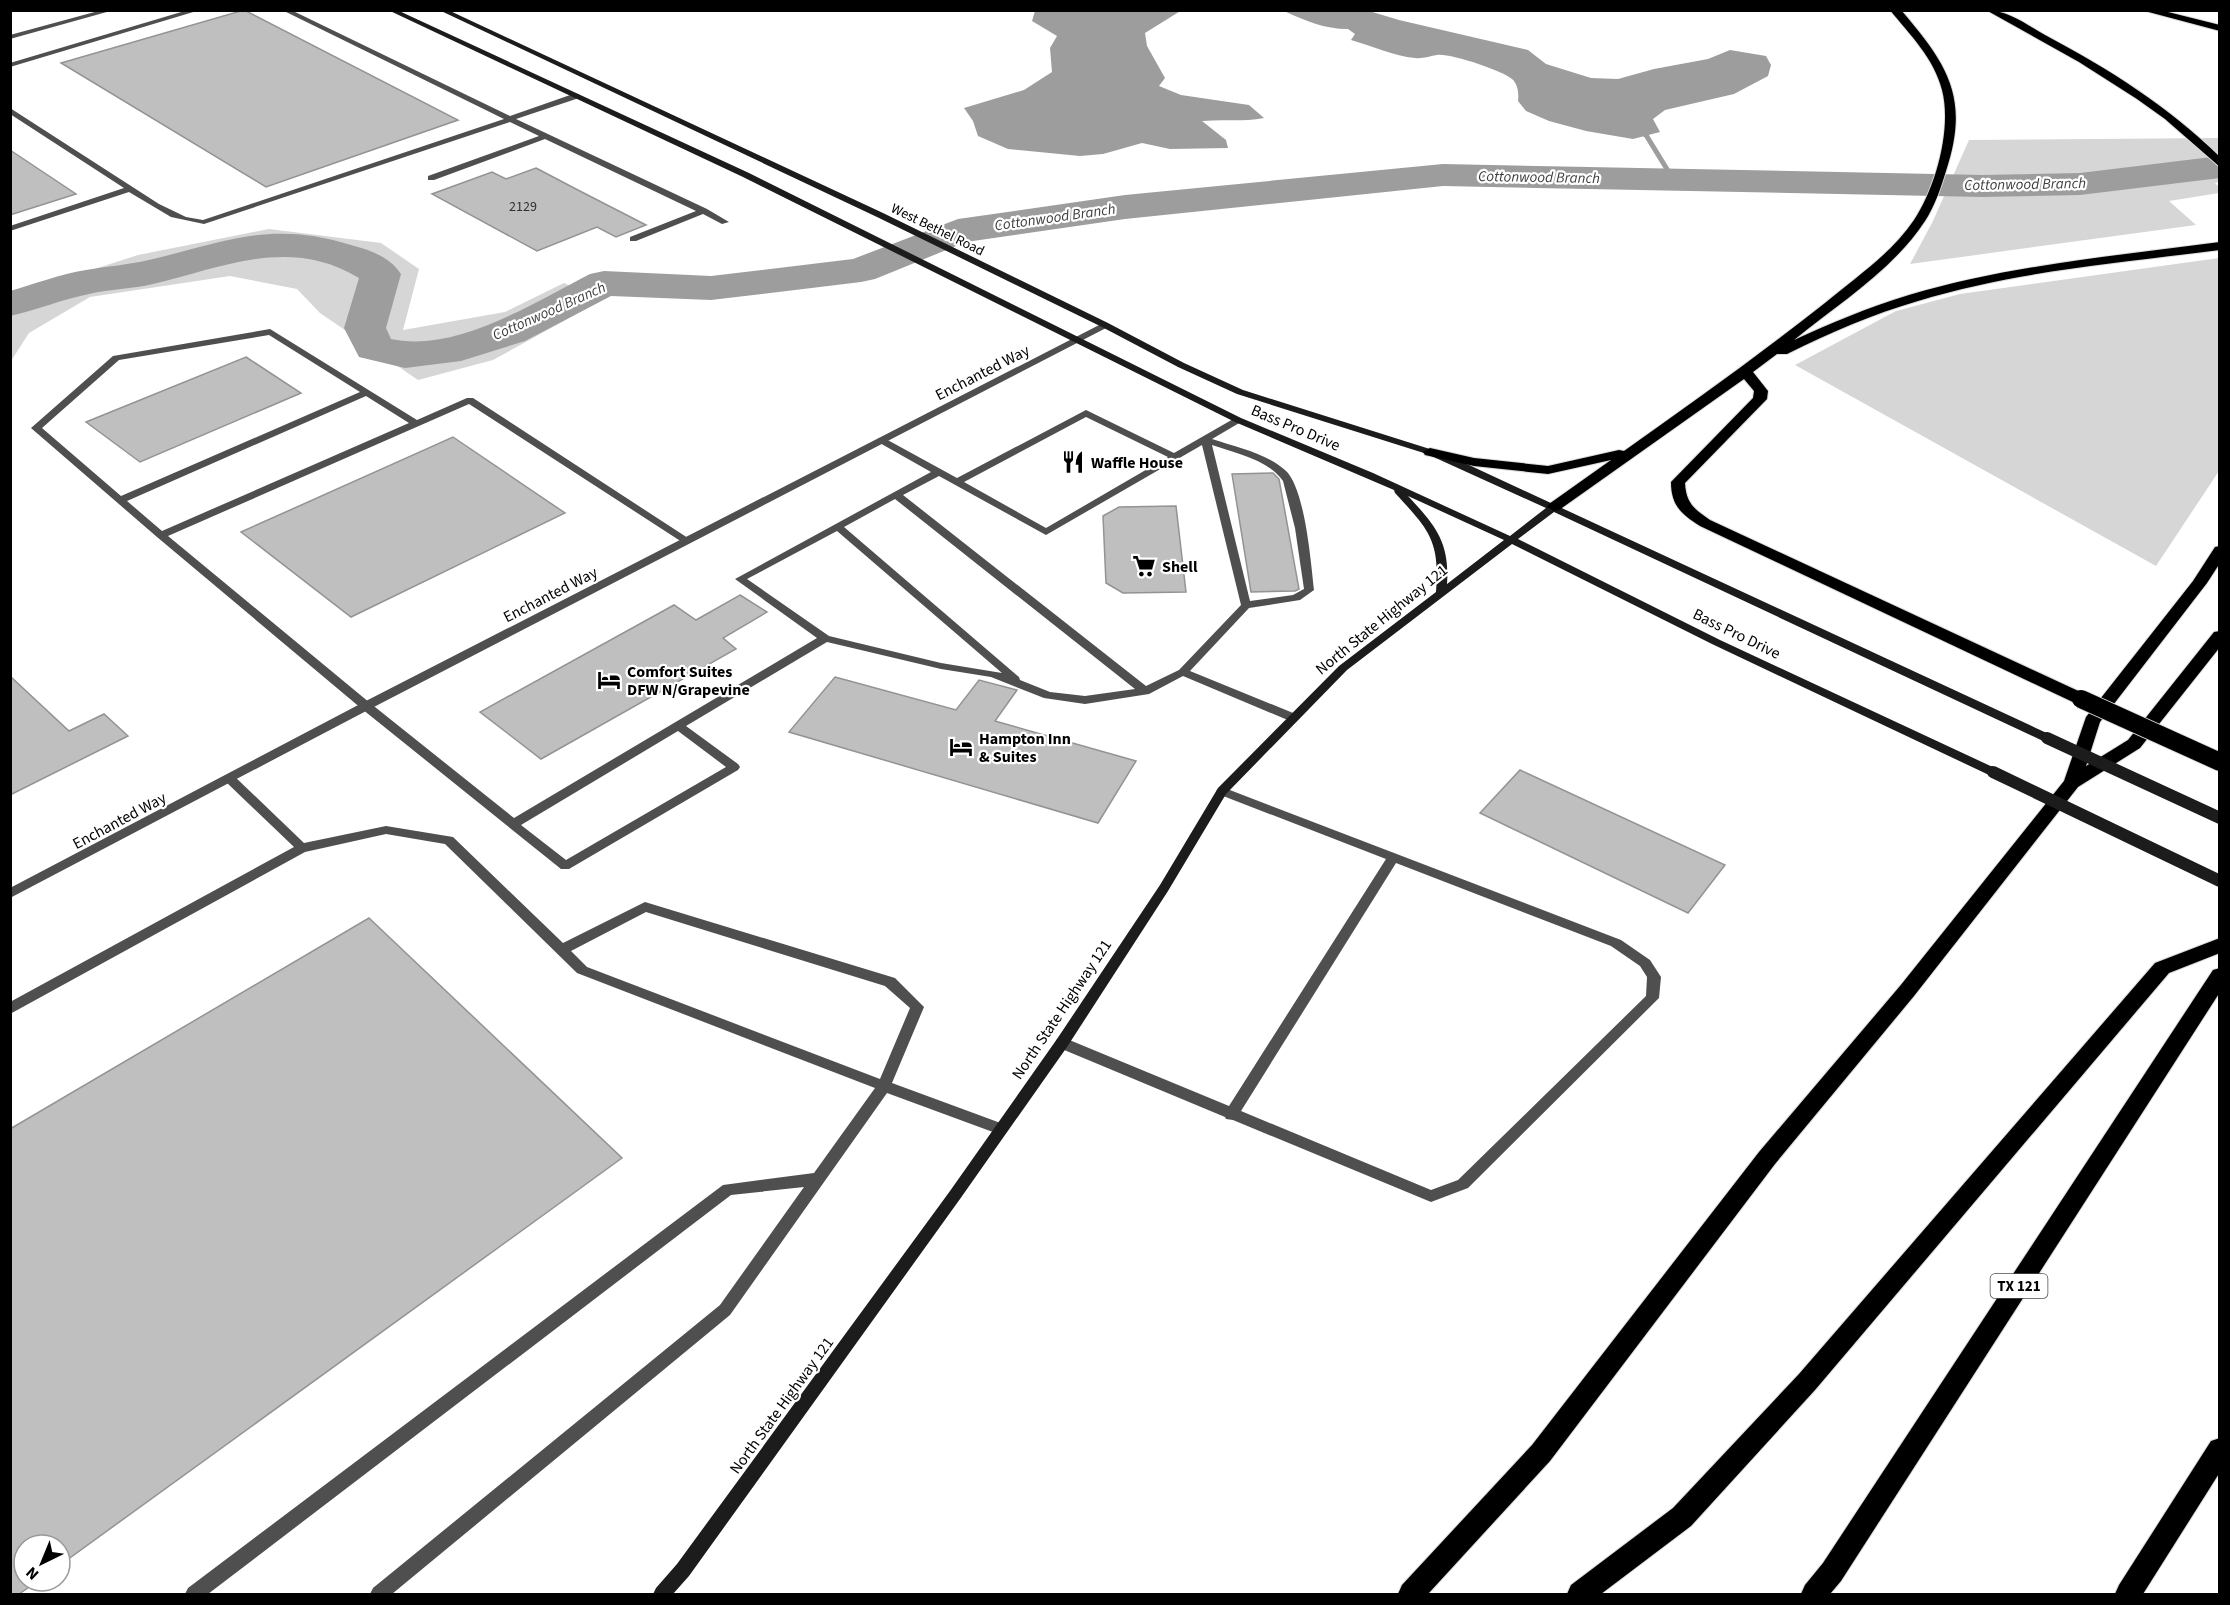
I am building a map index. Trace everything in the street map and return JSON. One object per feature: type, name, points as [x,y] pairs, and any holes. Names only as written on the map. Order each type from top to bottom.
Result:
[{"type":"highway","points":[[1554,507],[1751,368],[1887,259],[1920,220],[1934,190],[1950,142],[1952,114],[1947,89],[1936,63],[1921,40],[1895,10]]},
{"type":"highway","points":[[1991,10],[2073,53],[2168,116],[2220,164]]},
{"type":"highway","points":[[2146,10],[2220,28]]},
{"type":"highway","points":[[1751,368],[1816,334],[1915,297],[1981,282],[2052,270],[2220,246]]},
{"type":"highway","points":[[1751,368],[1761,391],[1760,399],[1678,482],[1678,498],[1685,510],[1716,528],[2220,762]]},
{"type":"highway","points":[[1430,452],[1474,462],[1548,470],[1563,469],[1632,450]]},
{"type":"highway","points":[[2072,783],[2092,721],[2199,583],[2220,550]]},
{"type":"highway","points":[[1411,1594],[1541,1453],[1593,1389],[1767,1158],[1907,991],[2072,783],[2134,744],[2220,636]]},
{"type":"highway","points":[[1580,1594],[1682,1517],[1807,1382],[2162,968],[2220,945]]},
{"type":"highway","name":"TX 121","points":[[1814,1594],[1838,1563],[2220,975]]},
{"type":"highway","points":[[2128,1594],[2220,1449]]},
{"type":"main road","points":[[391,10],[746,175],[1238,420]]},
{"type":"main road","name":"West Bethel Road","points":[[442,10],[880,215],[1105,325],[1181,365],[1240,392],[1430,452]]},
{"type":"main road","points":[[595,90],[604,86]]},
{"type":"main road","points":[[576,96],[586,93]]},
{"type":"main road","name":"Bass Pro Drive","points":[[1238,420],[1512,540],[1716,642],[2220,881]]},
{"type":"main road","points":[[1430,452],[1554,507],[2220,818]]},
{"type":"main road","points":[[1396,488],[1435,532],[1440,544],[1443,569],[1441,593]]},
{"type":"main road","name":"North State Highway 121","points":[[662,1594],[683,1570],[1062,1043],[1164,888],[1222,791],[1343,668],[1554,507]]},
{"type":"street","points":[[10,37],[111,10]]},
{"type":"street","points":[[10,65],[197,10]]},
{"type":"street","points":[[285,10],[725,222]]},
{"type":"street","points":[[10,110],[176,217],[204,222],[576,96]]},
{"type":"street","points":[[431,178],[546,136]]},
{"type":"street","points":[[10,229],[130,189]]},
{"type":"street","points":[[633,239],[704,211]]},
{"type":"street","name":"Enchanted Way","points":[[10,894],[366,706],[1105,325]]},
{"type":"street","points":[[416,423],[270,332],[116,358],[36,428],[366,706],[565,866],[734,766],[678,726]]},
{"type":"street","points":[[120,500],[368,392]]},
{"type":"street","points":[[161,535],[470,400],[686,540]]},
{"type":"street","points":[[957,482],[1086,413],[1175,458]]},
{"type":"street","points":[[881,440],[1046,532],[1238,420]]},
{"type":"street","points":[[939,472],[740,579],[825,638],[941,666],[993,674],[1048,695],[1084,700],[1145,691],[1183,672],[1246,605],[1296,598],[1309,591],[1293,494],[1284,474],[1206,440]]},
{"type":"street","points":[[1206,440],[1246,605]]},
{"type":"street","points":[[896,495],[1145,691]]},
{"type":"street","points":[[837,526],[1023,686]]},
{"type":"street","points":[[513,824],[825,638]]},
{"type":"street","points":[[1183,672],[1294,718]]},
{"type":"street","points":[[229,778],[302,848]]},
{"type":"street","points":[[1062,1043],[1431,1196],[1463,1184],[1652,998],[1654,976],[1645,963],[1616,943],[1222,791]]},
{"type":"street","points":[[10,1009],[302,848],[386,830],[449,840],[582,970],[1001,1129]]},
{"type":"street","points":[[1231,1115],[1394,856]]},
{"type":"street","points":[[379,1594],[725,1310],[884,1086],[917,1007],[890,982],[645,907],[561,950]]},
{"type":"street","points":[[194,1594],[728,1189],[818,1179]]},
{"type":"shaded area","points":[[1182,10],[1145,33],[1147,46],[1165,78],[1159,86],[1181,95],[1249,105],[1264,118],[1202,121],[1226,140],[1228,148],[1170,149],[1142,143],[1103,154],[1080,156],[1008,149],[978,136],[973,121],[964,108],[1024,90],[1052,72],[1050,48],[1057,36],[1032,21],[1035,11]]},
{"type":"shaded area","points":[[1284,11],[1369,11],[1528,50],[1546,64],[1591,78],[1618,79],[1654,69],[1708,59],[1730,50],[1766,56],[1771,65],[1768,76],[1734,94],[1665,110],[1653,119],[1660,132],[1633,139],[1586,131],[1549,121],[1526,111],[1518,101],[1518,89],[1514,81],[1488,67],[1444,55],[1418,58],[1391,53],[1351,40],[1355,34],[1348,29],[1323,26]]},
{"type":"shaded area","points":[[2219,138],[2219,182],[2215,183],[2219,187],[2219,193],[2169,201],[2196,225],[1910,264],[1932,223],[1969,140]]},
{"type":"shaded area","points":[[269,229],[381,243],[419,269],[403,330],[505,312],[564,283],[602,300],[493,360],[418,380],[320,313],[297,289],[230,276],[90,297],[29,333],[11,361],[11,296],[138,255]]},
{"type":"shaded area","points":[[2219,258],[2219,471],[2156,566],[1795,365],[1896,311],[1960,294]]},
{"type":"building","points":[[244,10],[458,120],[266,187],[61,63]]},
{"type":"building","points":[[10,150],[76,194],[10,215]]},
{"type":"building","points":[[536,168],[646,225],[616,237],[597,227],[537,251],[432,194],[492,172],[506,179]]},
{"type":"building","points":[[246,357],[301,393],[140,462],[86,422]]},
{"type":"building","points":[[453,437],[565,513],[351,617],[241,532]]},
{"type":"building","name":"Shell","points":[[1273,473],[1279,479],[1299,589],[1251,592],[1232,474]]},
{"type":"building","name":"Shell","points":[[1176,506],[1186,592],[1123,593],[1106,583],[1103,516],[1119,507]]},
{"type":"building","name":"Comfort Suites DFW N/Grapevine","points":[[740,595],[767,612],[723,638],[736,649],[541,759],[480,712],[674,605],[696,620]]},
{"type":"building","points":[[10,676],[69,731],[104,714],[128,736],[10,795]]},
{"type":"building","name":"Hampton Inn & Suites","points":[[835,677],[956,710],[979,680],[1017,690],[995,721],[1136,761],[1098,823],[789,732]]},
{"type":"building","points":[[1520,770],[1725,865],[1688,913],[1480,813]]},
{"type":"building","points":[[369,918],[622,1158],[72,1556],[72,1533],[12,1533],[12,1593],[20,1593],[10,1594],[10,1129]]},
{"type":"waterway","points":[[1637,130],[1646,135],[1673,179]]},
{"type":"waterway","name":"Cottonwood Branch","points":[[10,304],[85,282],[149,273],[238,249],[283,244],[320,248],[356,259],[381,274],[365,328],[374,348],[405,355],[461,348],[510,332],[604,283],[711,288],[861,270],[958,231],[1125,207],[1443,175],[1983,186],[2080,184],[2220,167]]},
{"type":"place","name":"Waffle House","points":[[1073,462]]},
{"type":"place","name":"Shell","points":[[1144,566]]},
{"type":"place","name":"Comfort Suites DFW N/Grapevine","points":[[609,680]]},
{"type":"place","name":"Hampton Inn & Suites","points":[[961,747]]}]
